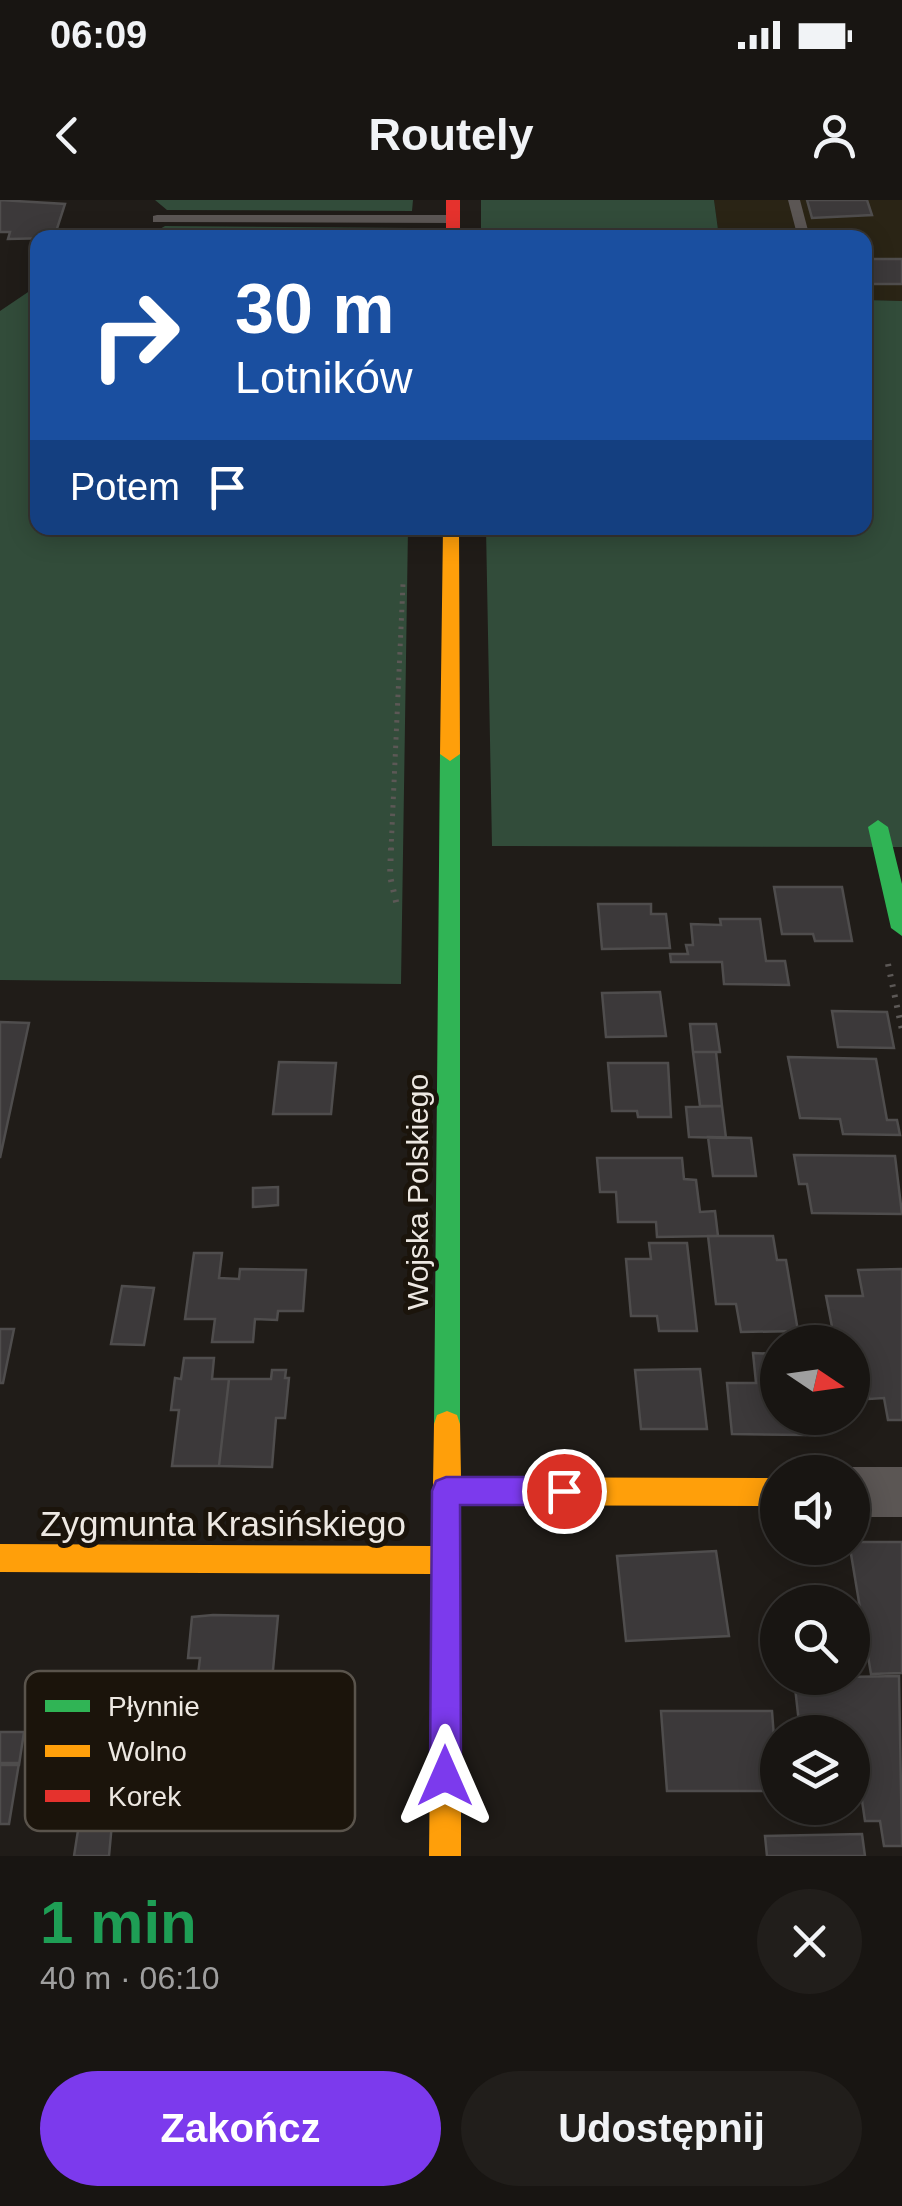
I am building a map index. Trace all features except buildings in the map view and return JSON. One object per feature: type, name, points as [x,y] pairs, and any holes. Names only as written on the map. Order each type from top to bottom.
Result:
[{"type":"street","name":"Wojska Polskiego","points":[[445,1856],[452,535]]},
{"type":"street","points":[[878,827],[894,857],[902,928]]},
{"type":"street","points":[[446,1491],[760,1492]]},
{"type":"street","points":[[870,1492],[902,1492]]},
{"type":"street","name":"Zygmunta Krasińskiego","points":[[0,1558],[446,1560]]},
{"type":"lane","points":[[794,200],[802,230]]},
{"type":"lane","points":[[157,219],[453,219]]},
{"type":"shaded area","points":[[714,200],[902,200],[902,301],[872,300],[872,230],[718,230]]},
{"type":"green space","points":[[155,200],[413,200],[412,211],[167,210]]},
{"type":"green space","points":[[481,200],[714,200],[718,230],[481,230]]},
{"type":"green space","points":[[165,226],[413,228],[413,230],[158,230]]},
{"type":"green space","points":[[30,291],[30,535],[408,535],[401,984],[0,980],[0,311]]},
{"type":"green space","points":[[872,300],[902,301],[902,847],[492,846],[486,535],[872,535]]},
{"type":"traffic: fast","points":[[447,1424],[450,754]]},
{"type":"traffic: fast","points":[[878,827],[902,928]]},
{"type":"traffic: slow","points":[[450,754],[451,535]]},
{"type":"traffic: slow","points":[[445,1856],[447,1424]]},
{"type":"traffic: slow","points":[[446,1491],[760,1492]]},
{"type":"traffic: slow","points":[[0,1558],[445,1560]]},
{"type":"traffic: jam","points":[[453,200],[453,230]]},
{"type":"route","points":[[445,1776],[446,1491],[564,1491]]}]
